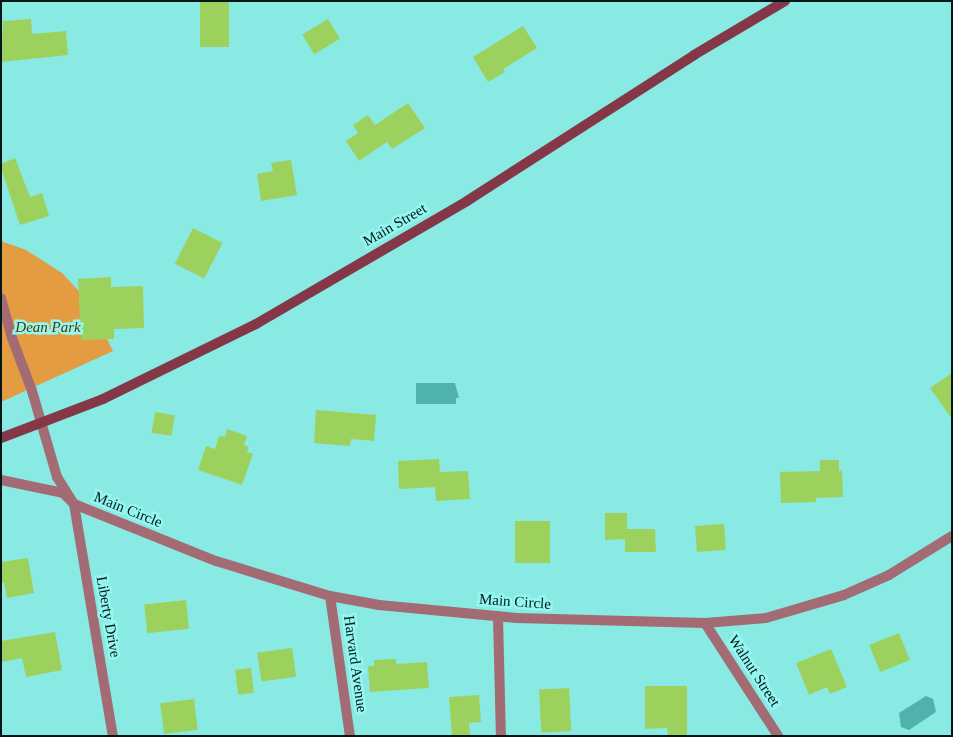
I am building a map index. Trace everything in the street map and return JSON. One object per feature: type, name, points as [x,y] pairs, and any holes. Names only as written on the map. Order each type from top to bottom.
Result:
[{"type":"main road","name":"Main Street","points":[[1,438],[102,399],[256,324],[467,201],[694,55],[785,1]]},
{"type":"street","name":"Main Circle","points":[[1,298],[57,477],[74,504]]},
{"type":"street","name":"Main Circle","points":[[1,480],[63,493],[74,504],[216,561],[330,596],[379,605],[498,617],[705,623],[766,618],[844,595],[889,575],[952,536]]},
{"type":"street","name":"Liberty Drive","points":[[74,504],[113,736]]},
{"type":"street","name":"Harvard Avenue","points":[[330,596],[350,736]]},
{"type":"street","points":[[498,617],[501,736]]},
{"type":"street","name":"Walnut Street","points":[[705,623],[778,736]]},
{"type":"green space","name":"Dean Park","points":[[1,241],[26,250],[62,273],[87,300],[113,351],[1,402]]},
{"type":"shaded area","points":[[416,383],[455,383],[459,398],[456,398],[456,404],[416,404]]},
{"type":"shaded area","points":[[926,696],[933,699],[936,712],[909,730],[901,727],[899,713]]},
{"type":"building","points":[[200,1],[229,1],[229,47],[200,47]]},
{"type":"building","points":[[31,19],[32,34],[66,31],[68,55],[1,62],[3,21]]},
{"type":"building","points":[[328,19],[340,39],[314,54],[302,34]]},
{"type":"building","points":[[523,26],[537,48],[503,69],[505,72],[488,82],[473,57]]},
{"type":"building","points":[[408,103],[425,128],[392,149],[387,142],[359,161],[346,141],[358,133],[353,125],[368,115],[375,125]]},
{"type":"building","points":[[15,158],[30,197],[42,193],[49,216],[20,225],[1,168],[1,164]]},
{"type":"building","points":[[291,160],[297,195],[261,201],[257,174],[273,171],[271,163]]},
{"type":"building","points":[[193,228],[222,243],[204,279],[175,264]]},
{"type":"building","points":[[111,277],[111,287],[143,286],[144,328],[114,329],[114,339],[81,340],[78,279]]},
{"type":"building","points":[[952,373],[952,419],[930,388]]},
{"type":"building","points":[[316,410],[376,415],[374,441],[351,439],[350,446],[314,443]]},
{"type":"building","points":[[155,412],[175,415],[171,436],[152,433]]},
{"type":"building","points":[[227,429],[247,436],[244,445],[249,447],[247,452],[253,454],[242,485],[198,470],[206,446],[215,449],[219,436],[225,437]]},
{"type":"building","points":[[439,459],[440,472],[468,471],[470,499],[436,501],[435,487],[399,489],[398,461]]},
{"type":"building","points":[[820,460],[839,460],[839,471],[842,470],[843,497],[816,498],[816,502],[781,503],[780,472],[820,471]]},
{"type":"building","points":[[605,513],[627,513],[627,529],[655,529],[656,552],[625,552],[625,539],[605,540]]},
{"type":"building","points":[[515,521],[550,521],[550,563],[515,563]]},
{"type":"building","points":[[724,524],[726,550],[697,552],[695,526]]},
{"type":"building","points":[[28,558],[34,593],[7,598],[4,582],[1,583],[1,562]]},
{"type":"building","points":[[186,600],[189,629],[147,633],[144,604]]},
{"type":"building","points":[[55,632],[62,670],[26,677],[22,658],[1,662],[1,641]]},
{"type":"building","points":[[899,633],[910,660],[880,672],[869,645]]},
{"type":"building","points":[[292,648],[296,677],[261,682],[257,653]]},
{"type":"building","points":[[831,649],[847,687],[830,694],[827,687],[809,695],[796,663]]},
{"type":"building","points":[[396,659],[396,664],[427,662],[429,688],[370,692],[368,666],[374,666],[374,660]]},
{"type":"building","points":[[251,668],[254,693],[238,695],[235,670]]},
{"type":"building","points":[[645,686],[687,686],[687,736],[668,736],[667,728],[645,729]]},
{"type":"building","points":[[569,688],[571,731],[541,733],[539,690]]},
{"type":"building","points":[[479,695],[481,722],[469,723],[470,736],[452,736],[449,697]]},
{"type":"building","points":[[194,699],[198,730],[164,734],[160,703]]}]
